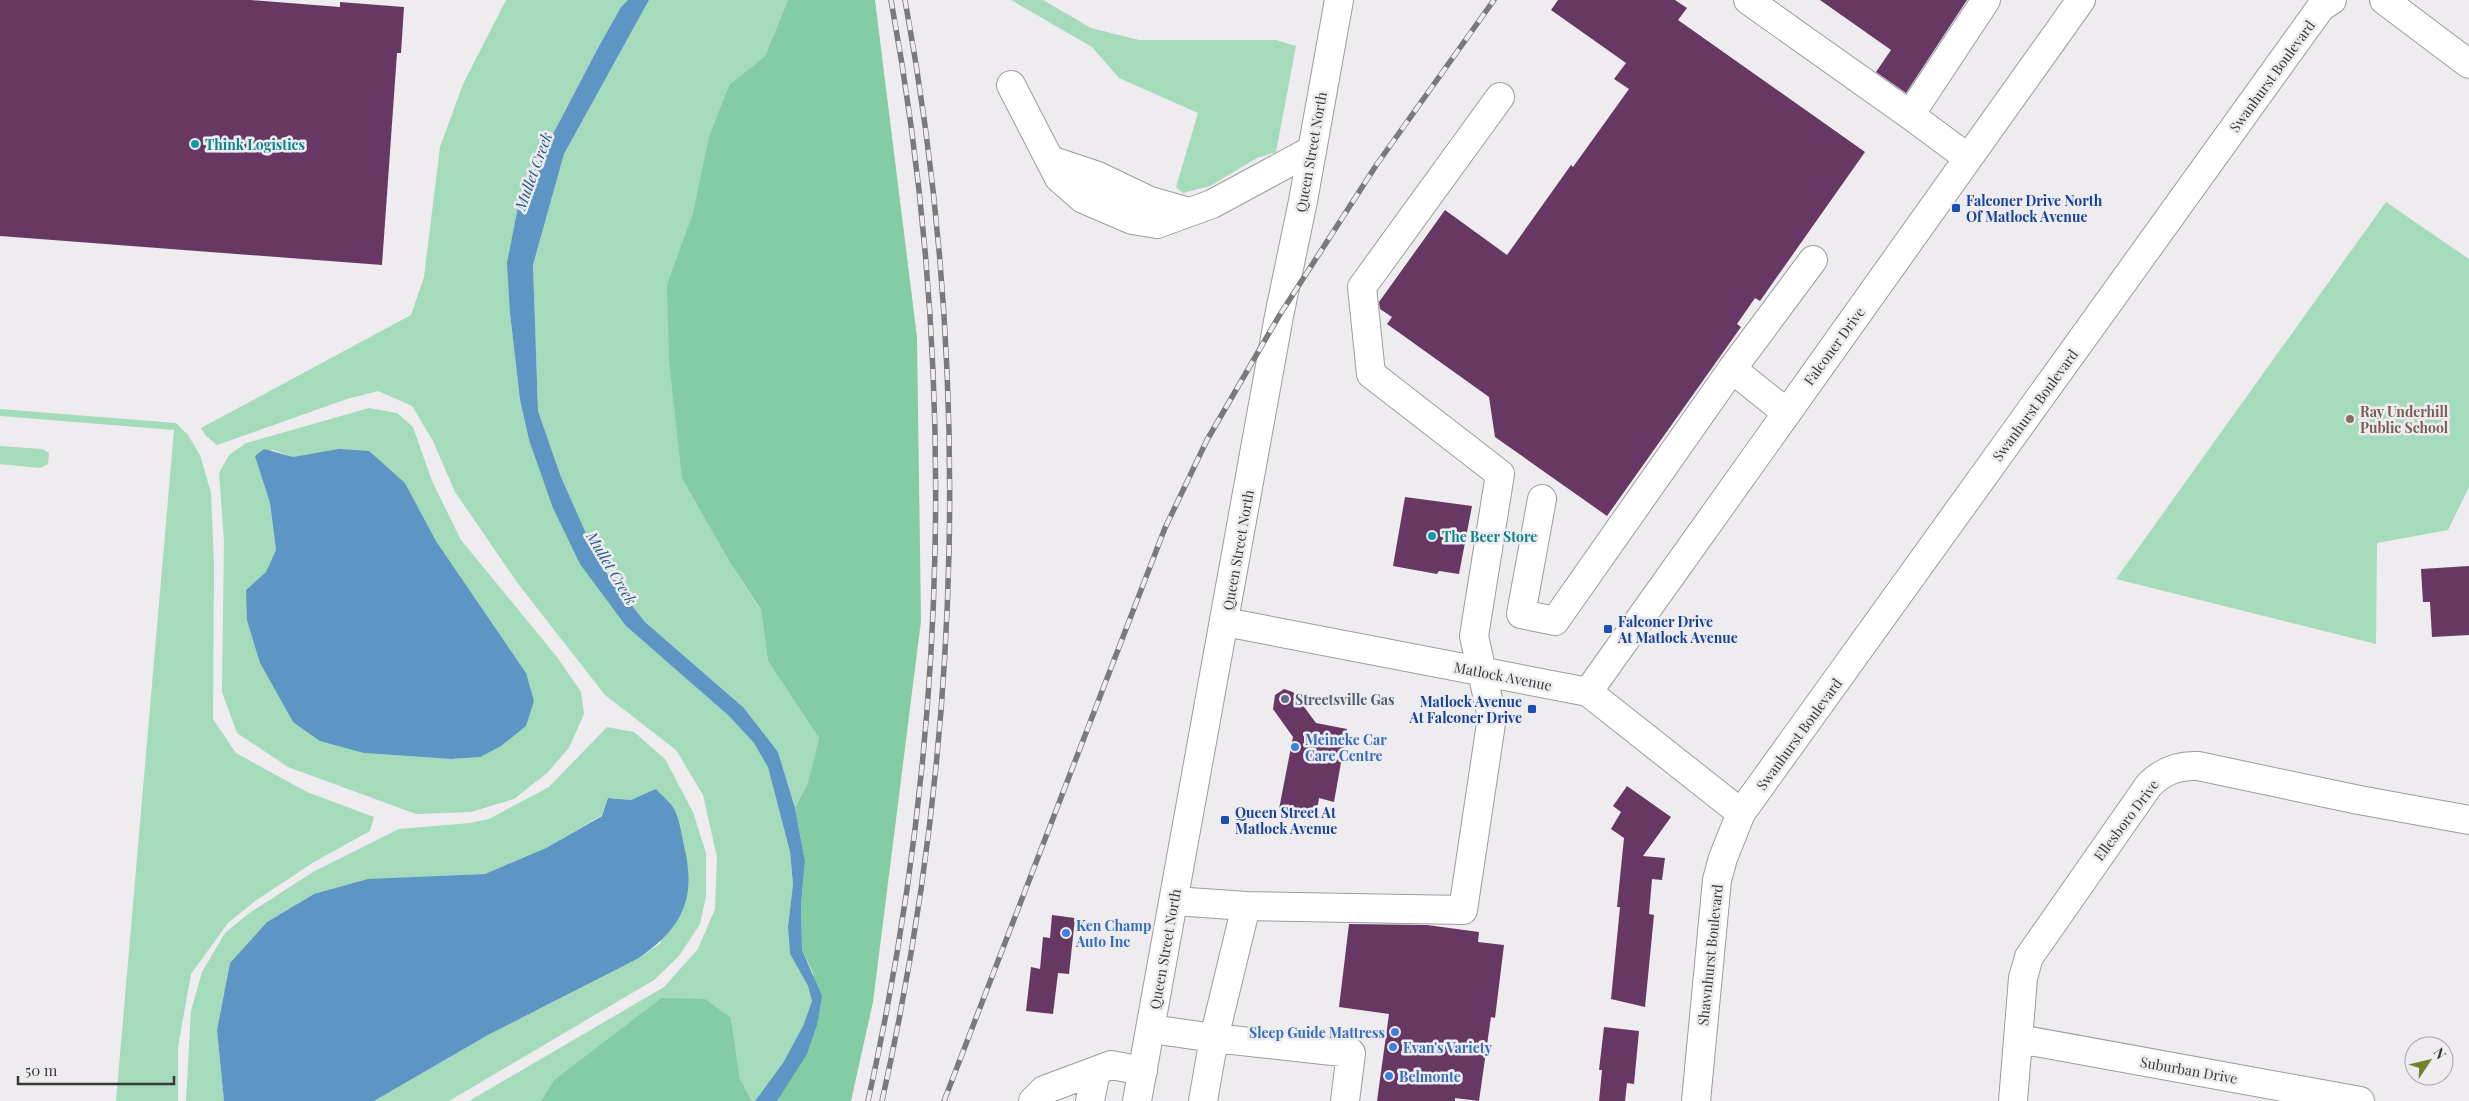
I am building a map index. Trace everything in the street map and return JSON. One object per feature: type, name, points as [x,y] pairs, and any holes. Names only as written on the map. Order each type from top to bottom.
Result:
[{"type":"street","name":"Queen Street North","points":[[1138,1101],[1279,316],[1339,0]]},
{"type":"street","points":[[1748,0],[1968,158]]},
{"type":"street","points":[[1910,116],[1986,0]]},
{"type":"street","name":"Swanhurst Boulevard","points":[[1742,813],[2321,7],[2332,0]]},
{"type":"street","points":[[2384,0],[2469,64]]},
{"type":"street","name":"Falconer Drive","points":[[1588,692],[1968,158],[2068,5]]},
{"type":"street","points":[[1011,85],[1059,178],[1083,199],[1132,220],[1157,224],[1212,204],[1312,150]]},
{"type":"street","points":[[1174,901],[1246,906],[1463,910],[1492,717],[1474,636],[1500,474],[1371,374],[1362,287],[1500,96]]},
{"type":"street","points":[[1542,499],[1521,614],[1555,621],[1732,368],[1813,260]]},
{"type":"street","points":[[1732,368],[1787,413]]},
{"type":"street","name":"Matlock Avenue","points":[[1225,622],[1588,692],[1742,813]]},
{"type":"street","name":"Ellesboro Drive","points":[[2013,1101],[2024,978],[2034,947],[2149,785],[2167,771],[2183,766],[2198,766],[2358,800],[2469,820]]},
{"type":"street","name":"Shawnhurst Boulevard","points":[[1696,1101],[1717,880],[1723,858],[1742,813]]},
{"type":"street","points":[[1203,1101],[1214,1038],[1246,906]]},
{"type":"street","points":[[1151,1029],[1351,1053],[1345,1101]]},
{"type":"street","name":"Suburban Drive","points":[[2018,1039],[2360,1101]]},
{"type":"street","points":[[1033,1101],[1044,1090],[1084,1088],[1111,1065],[1143,1071]]},
{"type":"green space","points":[[506,0],[628,0],[621,7],[599,46],[520,197],[510,313],[520,400],[529,440],[626,626],[729,716],[754,743],[768,766],[790,852],[793,884],[788,927],[790,954],[808,986],[812,1001],[803,1026],[783,1063],[755,1101],[752,1101],[740,1079],[731,1018],[661,998],[554,1080],[541,1101],[469,1101],[664,987],[698,949],[715,909],[717,857],[703,795],[676,750],[605,695],[519,585],[455,492],[433,441],[412,406],[378,391],[347,399],[217,445],[206,436],[201,428],[411,315],[424,277],[440,147],[463,84]]},
{"type":"green space","points":[[649,0],[788,0],[765,56],[729,85],[709,136],[692,216],[731,564],[761,611],[768,661],[819,738],[807,785],[795,808],[778,752],[744,708],[645,622],[600,565],[561,477],[538,411],[533,265],[564,154]]},
{"type":"green space","points":[[788,0],[875,0],[917,337],[921,621],[873,1002],[851,1101],[777,1101],[817,1025],[813,973],[802,950],[801,905],[805,861],[795,808],[807,785],[819,738],[768,661],[761,610],[731,564],[682,478],[669,360],[667,285],[692,216],[709,136],[729,85],[765,56]]},
{"type":"green space","points":[[1011,0],[1043,0],[1091,28],[1139,40],[1276,40],[1296,46],[1276,152],[1257,158],[1210,186],[1183,193],[1176,187],[1198,113],[1119,78],[1092,47]]},
{"type":"green space","name":"Ray Underhill Public School","points":[[2386,202],[2469,259],[2469,487],[2448,530],[2377,543],[2376,644],[2116,579]]},
{"type":"green space","points":[[369,408],[397,413],[413,427],[432,481],[461,540],[557,657],[581,692],[584,714],[569,748],[547,773],[514,799],[471,812],[416,814],[288,767],[237,733],[222,692],[224,541],[219,473],[229,455],[246,443]],"holes":[[[273,450],[293,457],[306,455],[405,483],[436,541],[526,673],[480,757],[451,759],[364,753],[293,722],[260,663],[246,590],[266,572],[276,550],[270,503],[255,455]]]},
{"type":"green space","points":[[0,409],[176,423],[188,435],[200,455],[211,493],[214,563],[213,719],[236,753],[307,792],[374,817],[370,831],[314,862],[255,901],[228,923],[191,974],[178,1047],[178,1101],[116,1101],[174,430],[0,416]]},
{"type":"green space","points":[[0,446],[42,449],[49,453],[48,464],[40,468],[0,464]]},
{"type":"green space","points":[[607,727],[634,732],[665,759],[693,812],[706,853],[706,896],[700,924],[679,956],[654,980],[449,1101],[374,1101],[488,1035],[639,958],[661,943],[656,790],[631,800],[608,798],[602,815],[546,848],[485,874],[399,878],[314,894],[267,922],[230,963],[217,1030],[224,1101],[186,1101],[191,1011],[202,972],[225,933],[248,914],[313,872],[399,829],[470,823],[489,819],[549,787]]},
{"type":"green space","points":[[661,998],[705,999],[731,1018],[740,1079],[752,1101],[541,1101],[554,1080]]},
{"type":"water","points":[[628,0],[649,0],[564,154],[533,265],[538,411],[561,477],[600,565],[645,622],[744,708],[778,752],[795,808],[805,861],[801,905],[802,950],[822,996],[817,1025],[807,1054],[777,1101],[755,1101],[783,1063],[803,1026],[812,1001],[808,986],[790,954],[788,927],[793,884],[790,852],[768,767],[754,743],[729,716],[626,626],[580,564],[553,508],[529,440],[520,400],[510,313],[507,263],[520,197],[599,46],[621,7]]},
{"type":"water","points":[[264,449],[293,457],[339,449],[369,451],[405,483],[436,541],[526,673],[534,701],[526,726],[501,746],[480,757],[451,759],[364,753],[320,741],[293,722],[260,663],[247,620],[246,590],[266,572],[276,550],[270,503],[255,456]]},
{"type":"water","points":[[656,789],[675,810],[681,830],[688,865],[687,897],[676,923],[654,947],[639,958],[488,1035],[374,1101],[224,1101],[217,1030],[230,963],[267,922],[314,894],[368,879],[485,874],[546,848],[602,816],[608,798],[631,800]]},
{"type":"building","name":"Think Logistics","points":[[0,0],[251,0],[340,7],[340,2],[404,7],[401,53],[397,53],[382,265],[0,236]]},
{"type":"building","points":[[1558,0],[1675,0],[1687,8],[1678,20],[1865,152],[1760,301],[1755,298],[1737,324],[1741,327],[1607,516],[1495,437],[1489,397],[1387,324],[1392,317],[1380,309],[1379,302],[1445,210],[1507,255],[1571,165],[1573,167],[1629,89],[1614,79],[1626,63],[1551,10]]},
{"type":"building","points":[[1820,0],[1967,0],[1906,93],[1876,72],[1891,50]]},
{"type":"building","name":"The Beer Store","points":[[1405,497],[1472,506],[1459,574],[1439,571],[1437,574],[1393,566]]},
{"type":"building","points":[[2469,566],[2469,635],[2432,637],[2430,602],[2423,602],[2421,569]]},
{"type":"building","points":[[1284,689],[1293,692],[1316,723],[1347,729],[1334,802],[1319,798],[1316,817],[1279,809],[1293,737],[1273,709],[1275,695]]},
{"type":"building","points":[[1627,786],[1671,817],[1643,856],[1665,858],[1662,880],[1652,879],[1649,914],[1654,915],[1645,1007],[1611,999],[1620,907],[1617,907],[1624,838],[1611,829],[1621,812],[1613,806]]},
{"type":"building","points":[[1052,915],[1075,918],[1069,974],[1058,973],[1053,1014],[1026,1011],[1031,967],[1040,969],[1043,937],[1050,938]]},
{"type":"building","points":[[1349,924],[1427,925],[1479,932],[1478,942],[1504,945],[1495,1018],[1491,1017],[1479,1101],[1455,1098],[1455,1101],[1377,1101],[1389,1014],[1339,1007]]},
{"type":"building","points":[[1604,1027],[1639,1031],[1634,1084],[1627,1083],[1625,1101],[1599,1101],[1602,1070],[1599,1070]]},
{"type":"railway","points":[[868,1101],[895,965],[915,828],[929,690],[935,552],[935,413],[927,275],[913,137],[891,0]]},
{"type":"railway","points":[[882,1101],[909,965],[929,828],[943,690],[949,552],[949,413],[941,275],[927,137],[905,0]]},
{"type":"railway","points":[[944,1101],[1165,528],[1207,440],[1279,316],[1377,164],[1494,0]]},
{"type":"place","name":"Think Logistics","points":[[195,144]]},
{"type":"place","name":"Falconer Drive North Of Matlock Avenue","points":[[1956,208]]},
{"type":"place","name":"Ray Underhill Public School","points":[[2350,419]]},
{"type":"place","name":"The Beer Store","points":[[1432,536]]},
{"type":"place","name":"Falconer Drive At Matlock Avenue","points":[[1608,629]]},
{"type":"place","name":"Streetsville Gas","points":[[1285,699]]},
{"type":"place","name":"Matlock Avenue At Falconer Drive","points":[[1532,709]]},
{"type":"place","name":"Meineke Car Care Centre","points":[[1295,747]]},
{"type":"place","name":"Queen Street At Matlock Avenue","points":[[1225,820]]},
{"type":"place","name":"Ken Champ Auto Inc","points":[[1066,933]]},
{"type":"place","name":"Sleep Guide Mattress","points":[[1395,1032]]},
{"type":"place","name":"Evan's Variety","points":[[1393,1047]]},
{"type":"place","name":"Belmonte","points":[[1389,1076]]},
{"type":"water label","name":"Mullet Creek","points":[[533,171]]},
{"type":"water label","name":"Mullet Creek","points":[[612,568]]}]
